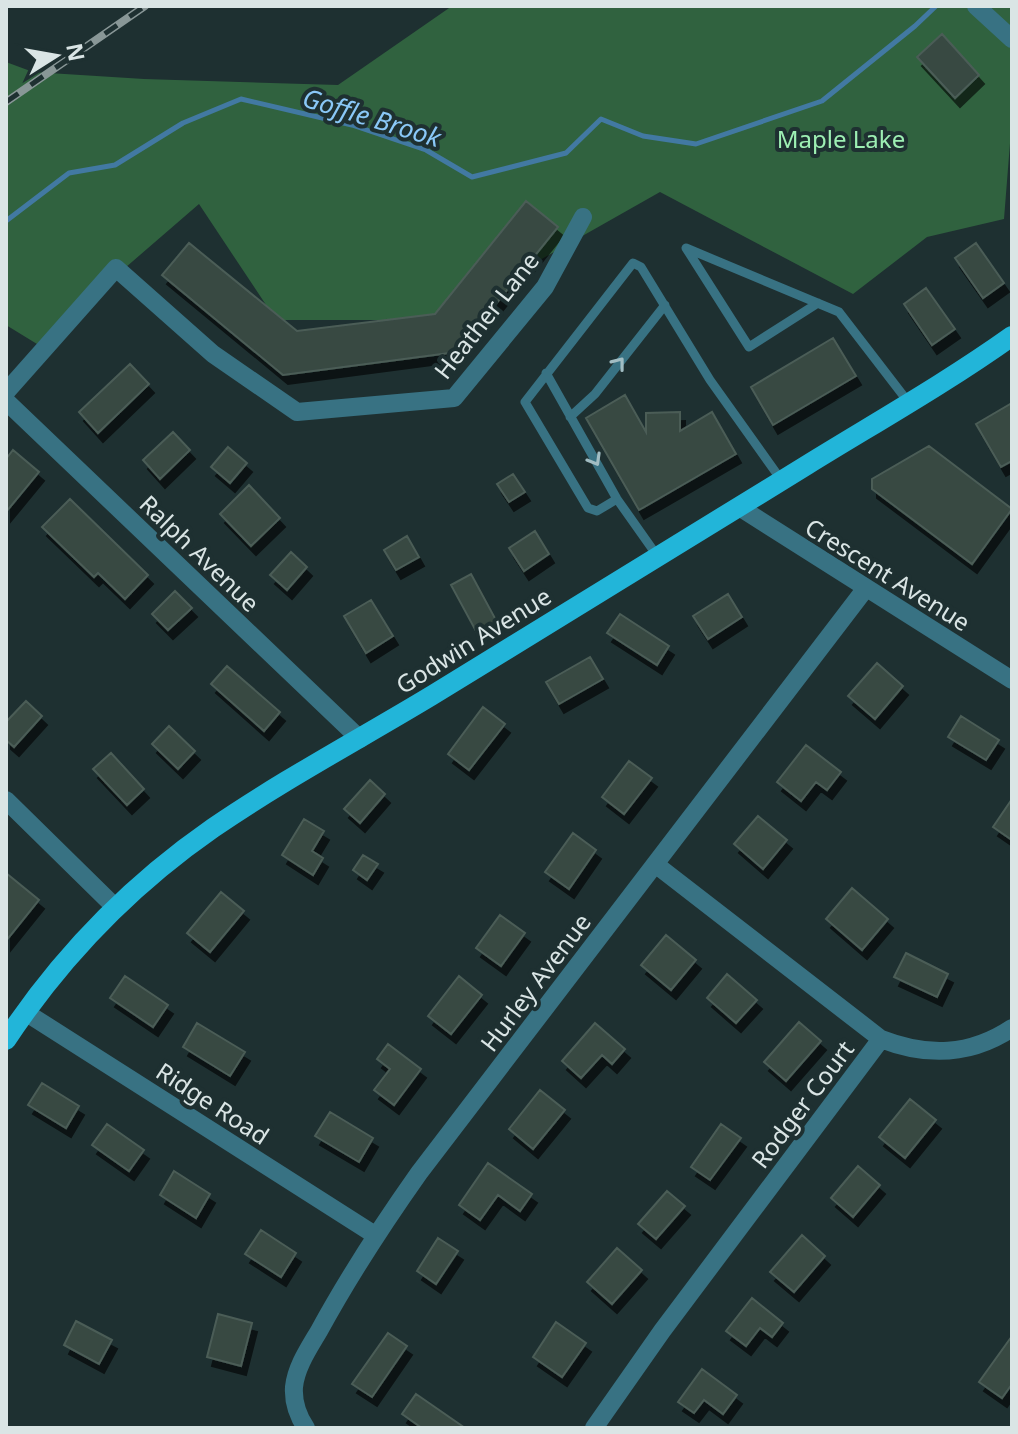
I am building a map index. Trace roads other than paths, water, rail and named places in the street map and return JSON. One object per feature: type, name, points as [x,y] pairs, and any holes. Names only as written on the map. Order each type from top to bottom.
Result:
[{"type":"main road","name":"Godwin Avenue","points":[[6,1040],[58,969],[116,908],[155,872],[211,830],[272,789],[360,739],[909,403],[1012,336]]},
{"type":"street","points":[[976,6],[1012,39]]},
{"type":"street","name":"Heather Lane","points":[[6,392],[116,268],[213,354],[297,412],[454,398],[545,287],[583,217]]},
{"type":"street","name":"Ralph Avenue","points":[[6,401],[360,739]]},
{"type":"street","name":"Crescent Avenue","points":[[739,507],[1012,680]]},
{"type":"street","name":"Hurley Avenue","points":[[306,1428],[295,1403],[294,1386],[298,1369],[375,1235],[419,1173],[866,588]]},
{"type":"street","points":[[6,800],[116,908]]},
{"type":"street","name":"Rodger Court","points":[[594,1428],[672,1318],[881,1039],[655,864]]},
{"type":"street","name":"Ridge Road","points":[[25,1012],[375,1235]]},
{"type":"street","points":[[881,1039],[931,1053],[954,1052],[976,1047],[1012,1028]]},
{"type":"lane","points":[[818,303],[749,347],[686,248],[804,297],[818,303],[839,312],[909,403]]},
{"type":"lane","points":[[617,499],[597,511],[588,508],[526,408],[528,395],[633,263],[641,267],[710,380],[782,481]]},
{"type":"lane","points":[[570,417],[595,394],[665,305]]},
{"type":"lane","points":[[546,373],[617,499],[658,557]]},
{"type":"waterway","name":"Goffle Brook","points":[[6,221],[69,173],[115,165],[183,123],[241,99],[352,125],[426,150],[472,177],[566,153],[601,119],[643,136],[696,144],[822,101],[936,6]]},
{"type":"railway","points":[[6,102],[145,6]]},
{"type":"park label","name":"Maple Lake","points":[[841,138]]}]
